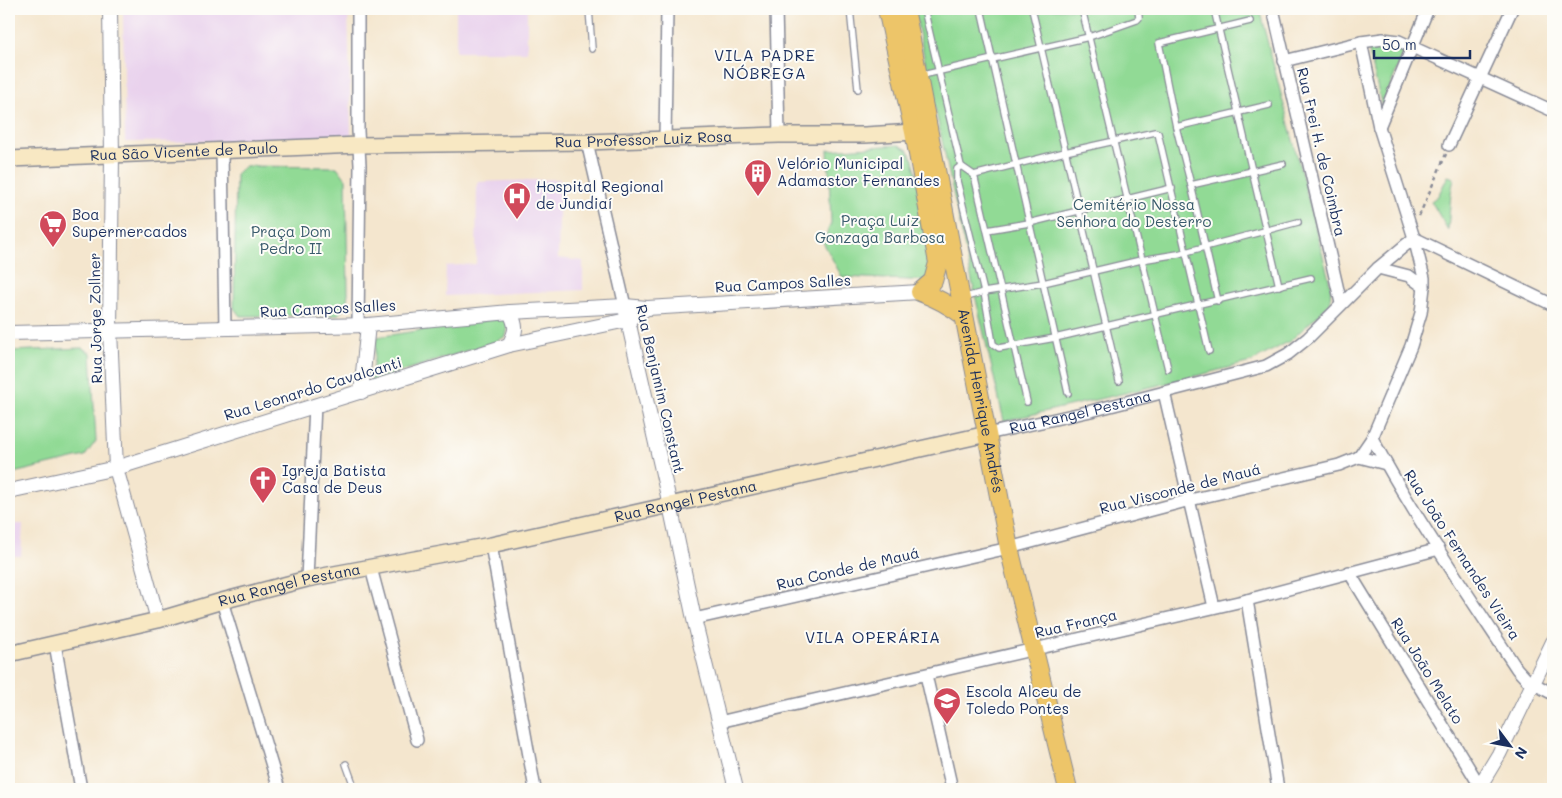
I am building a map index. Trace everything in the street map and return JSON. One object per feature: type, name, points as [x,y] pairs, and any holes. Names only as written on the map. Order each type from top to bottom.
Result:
[{"type":"main road","name":"Avenida Henrique Andrés","points":[[887,9],[920,130],[964,316],[1008,548],[1068,789]]},
{"type":"main road","name":"Avenida Henrique Andrés","points":[[905,9],[938,262],[932,281],[920,292]]},
{"type":"main road","name":"Rua Professor Luiz Rosa","points":[[359,146],[587,142],[780,135],[865,136],[920,130]]},
{"type":"main road","name":"Rua São Vicente de Paulo","points":[[9,159],[359,146]]},
{"type":"main road","points":[[920,292],[938,298],[964,316]]},
{"type":"main road","name":"Rua Rangel Pestana","points":[[9,654],[158,620],[307,579],[491,545],[986,434]]},
{"type":"street","name":"Rua Jorge Zollner","points":[[110,9],[112,156],[110,330],[116,468],[158,620]]},
{"type":"street","points":[[358,9],[363,325],[361,392]]},
{"type":"street","points":[[665,139],[667,9]]},
{"type":"street","points":[[776,9],[780,135]]},
{"type":"street","name":"Rua Frei H. de Coimbra","points":[[1273,9],[1342,303]]},
{"type":"street","points":[[1379,127],[1428,9]]},
{"type":"street","points":[[1450,145],[1512,9]]},
{"type":"street","points":[[1284,61],[1361,42],[1383,39],[1399,41],[1553,111]]},
{"type":"street","points":[[1361,42],[1379,127],[1424,278],[1420,313],[1411,346],[1372,438],[1359,457],[1386,464]]},
{"type":"street","name":"Rua Benjamim Constant","points":[[587,142],[670,505],[694,619],[736,789]]},
{"type":"street","points":[[222,151],[225,329]]},
{"type":"street","points":[[1413,236],[1553,305]]},
{"type":"street","name":"Rua Rangel Pestana","points":[[986,434],[1091,411],[1266,366],[1288,354],[1308,338],[1413,236]]},
{"type":"street","points":[[1378,268],[1409,276],[1424,287]]},
{"type":"street","name":"Rua Campos Salles","points":[[9,333],[363,325],[510,312],[626,313],[648,308],[920,292]]},
{"type":"street","points":[[509,344],[516,333],[510,312]]},
{"type":"street","name":"Rua Leonardo Cavalcanti","points":[[9,491],[116,468],[509,344],[626,313]]},
{"type":"street","points":[[1164,392],[1214,607]]},
{"type":"street","points":[[307,579],[315,405]]},
{"type":"street","name":"Rua João Fernandes Vieira","points":[[1372,438],[1439,549],[1517,669],[1527,680],[1553,694]]},
{"type":"street","name":"Rua Visconde de Mauá","points":[[1008,548],[1190,500],[1339,465],[1359,457]]},
{"type":"street","points":[[491,545],[535,789]]},
{"type":"street","name":"Rua Conde de Mauá","points":[[694,619],[1008,548]]},
{"type":"street","name":"Rua França","points":[[719,722],[1247,600],[1439,549]]},
{"type":"street","points":[[372,568],[417,740]]},
{"type":"street","name":"Rua João Melato","points":[[1349,572],[1481,788]]},
{"type":"street","points":[[1247,600],[1278,789]]},
{"type":"street","points":[[222,601],[279,789]]},
{"type":"street","points":[[1481,788],[1553,642]]},
{"type":"street","points":[[55,644],[81,789]]},
{"type":"street","points":[[926,675],[952,789]]},
{"type":"lane","points":[[589,9],[592,49]]},
{"type":"lane","points":[[850,9],[858,89]]},
{"type":"lane","points":[[924,9],[961,166],[974,175],[1027,402]]},
{"type":"lane","points":[[981,9],[1068,393]]},
{"type":"lane","points":[[1032,9],[1119,381]]},
{"type":"lane","points":[[1082,9],[1168,369]]},
{"type":"lane","points":[[927,74],[1089,37],[1137,20],[1139,18],[1138,9]]},
{"type":"lane","points":[[1214,9],[1279,286]]},
{"type":"lane","points":[[1218,301],[1176,127],[1159,43],[1250,21]]},
{"type":"lane","points":[[1176,127],[1269,105]]},
{"type":"lane","points":[[974,175],[1065,152],[1155,132],[1158,133],[1209,351]]},
{"type":"lane","points":[[1191,185],[1283,164]]},
{"type":"lane","points":[[961,166],[956,173],[957,181],[984,292],[993,344],[998,348],[1055,338],[1155,316],[1311,278]]},
{"type":"lane","points":[[987,230],[1030,223],[1172,188]]},
{"type":"lane","points":[[960,299],[984,292],[1043,283],[1141,260],[1185,252],[1298,222]]},
{"type":"lane","points":[[346,764],[355,789]]},
{"type":"path","points":[[1413,236],[1450,145]]},
{"type":"shaded area","points":[[123,9],[348,9],[351,135],[249,141],[125,142]]},
{"type":"shaded area","points":[[456,9],[527,9],[527,52],[456,52]]},
{"type":"shaded area","name":"Hospital Regional de Jundiaí","points":[[560,179],[558,258],[583,261],[583,290],[445,296],[446,266],[476,264],[477,182]]},
{"type":"shaded area","points":[[14,524],[23,524],[21,556],[9,556],[9,531],[14,530]]},
{"type":"green space","name":"Cemitério Nossa Senhora do Desterro","points":[[914,9],[1259,9],[1331,287],[1330,304],[1290,341],[1251,362],[1004,421]]},
{"type":"green space","points":[[1386,46],[1405,49],[1382,107],[1368,47]]},
{"type":"green space","name":"Praça Luiz Gonzaga Barbosa","points":[[899,145],[908,150],[913,160],[928,219],[931,281],[842,277],[823,242],[831,223],[828,150]]},
{"type":"green space","name":"Praça Dom Pedro II","points":[[245,166],[337,167],[346,179],[348,293],[346,307],[337,315],[240,316],[234,308],[236,174]]},
{"type":"green space","points":[[1448,176],[1454,178],[1448,230],[1431,201],[1438,196]]},
{"type":"green space","points":[[501,318],[507,326],[506,336],[495,342],[371,381],[377,337]]},
{"type":"green space","points":[[82,348],[91,353],[96,441],[85,456],[9,474],[9,351]]},
{"type":"place","name":"Velório Municipal Adamastor Fernandes","points":[[758,197]]},
{"type":"place","name":"Hospital Regional de Jundiaí","points":[[517,220]]},
{"type":"place","name":"Boa Supermercados","points":[[53,248]]},
{"type":"place","name":"Igreja Batista Casa de Deus","points":[[263,504]]},
{"type":"place","name":"Escola Alceu de Toledo Pontes","points":[[947,725]]},
{"type":"district","name":"VILA PADRE NÓBREGA","points":[[765,64]]},
{"type":"district","name":"VILA OPERÁRIA","points":[[873,637]]}]
